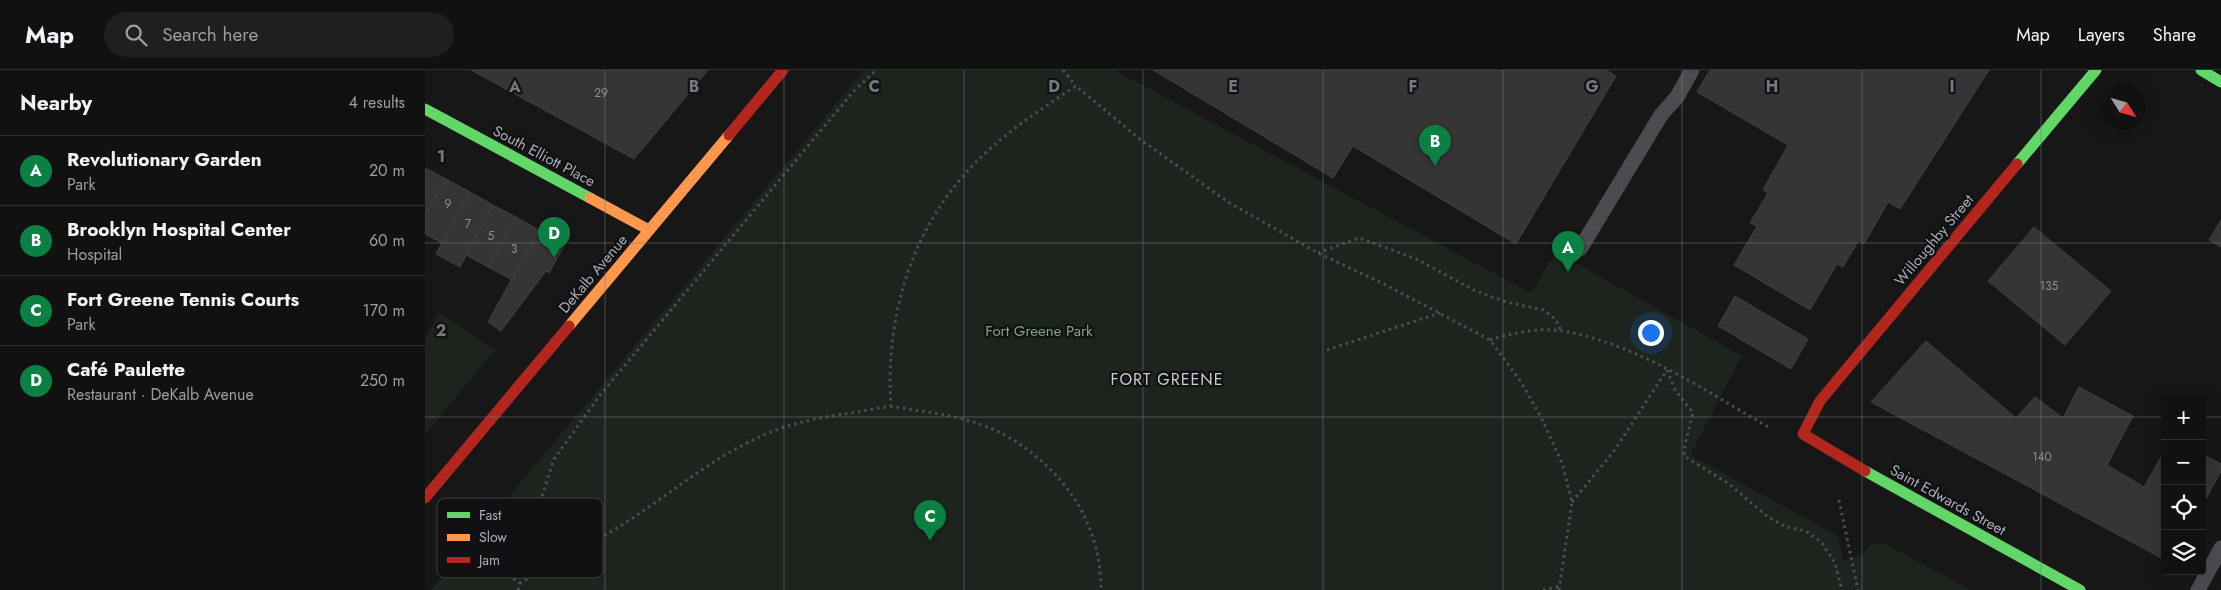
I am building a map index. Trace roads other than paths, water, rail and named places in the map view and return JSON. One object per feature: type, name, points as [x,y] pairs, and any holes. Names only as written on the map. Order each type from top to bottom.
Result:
[{"type":"street","name":"DeKalb Avenue","points":[[425,498],[783,70]]},
{"type":"street","name":"Willoughby Street","points":[[1803,434],[1820,401],[2096,70]]},
{"type":"street","points":[[2201,70],[2221,82]]},
{"type":"street","name":"South Elliott Place","points":[[425,109],[649,230]]},
{"type":"street","name":"Saint Edwards Street","points":[[1803,434],[1835,455],[2080,590]]},
{"type":"lane","points":[[1580,249],[1661,115],[1677,97],[1692,70]]},
{"type":"lane","points":[[2198,590],[2221,548]]},
{"type":"place","name":"Brooklyn Hospital Center","points":[[1435,166]]},
{"type":"place","name":"Café Paulette","points":[[554,258]]},
{"type":"place","name":"Revolutionary Garden","points":[[1568,272]]},
{"type":"place","name":"Fort Greene Tennis Courts","points":[[930,541]]},
{"type":"district","name":"FORT GREENE","points":[[1167,379]]},
{"type":"park label","name":"Fort Greene Park","points":[[1039,331]]}]
